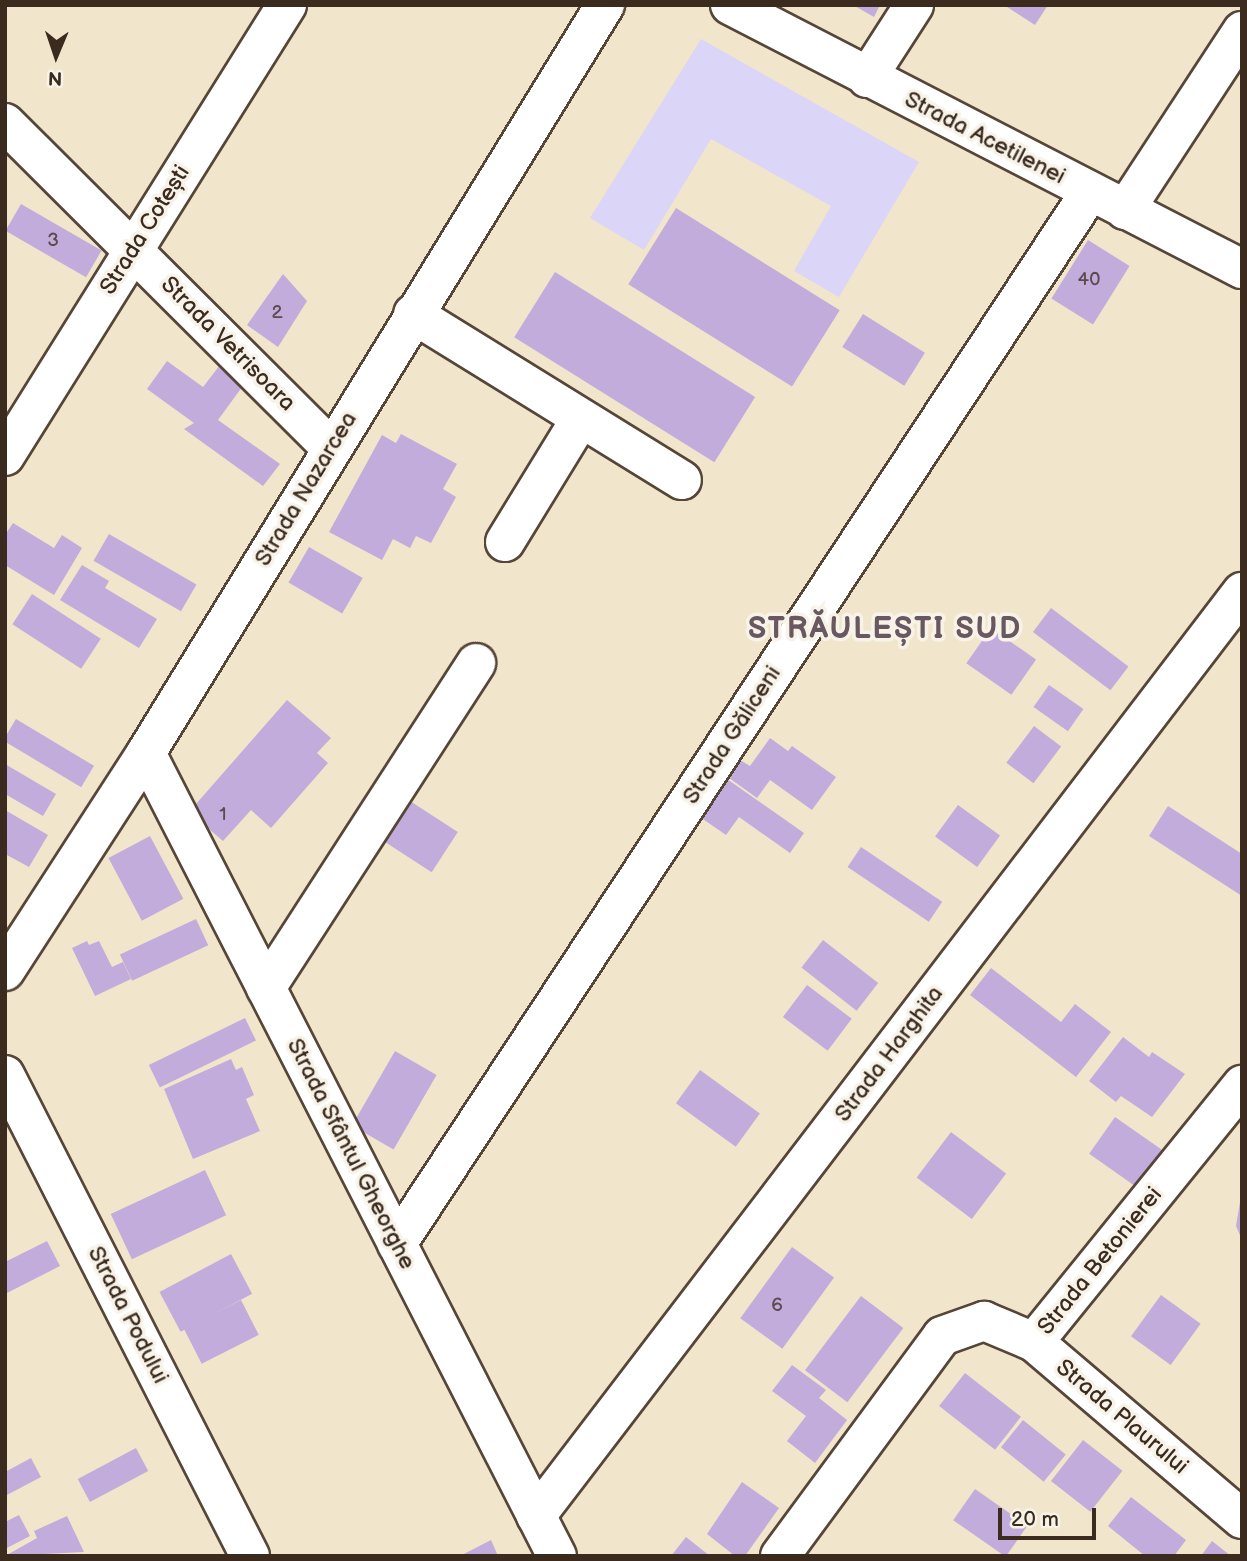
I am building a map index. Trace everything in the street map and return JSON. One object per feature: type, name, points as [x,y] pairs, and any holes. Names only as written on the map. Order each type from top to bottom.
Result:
[{"type":"street","name":"Strada Cotești","points":[[5,456],[287,5]]},
{"type":"street","name":"Strada Nazarcea","points":[[5,971],[146,753],[604,5]]},
{"type":"street","name":"Strada Acetilenei","points":[[730,5],[1242,269]]},
{"type":"street","points":[[867,78],[914,5]]},
{"type":"street","points":[[1125,210],[1242,31]]},
{"type":"street","name":"Strada Vetrisoara","points":[[5,123],[331,448]]},
{"type":"street","name":"Strada Găliceni","points":[[397,1244],[1090,192]]},
{"type":"street","points":[[413,314],[682,480]]},
{"type":"street","points":[[505,542],[581,418]]},
{"type":"street","name":"Strada Harghita","points":[[536,1516],[1242,592]]},
{"type":"street","points":[[266,988],[476,663]]},
{"type":"street","name":"Strada Sfântul Gheorghe","points":[[146,753],[556,1556]]},
{"type":"street","name":"Strada Podului","points":[[5,1075],[250,1556]]},
{"type":"street","name":"Strada Betonierei","points":[[779,1556],[942,1336],[984,1321],[1034,1342],[1242,1085]]},
{"type":"street","name":"Strada Plaurului","points":[[1034,1342],[1242,1519]]},
{"type":"shaded area","points":[[701,39],[919,162],[839,297],[794,271],[831,206],[711,139],[644,250],[590,218]]},
{"type":"building","points":[[853,5],[880,5],[874,17]]},
{"type":"building","points":[[1004,5],[1048,5],[1035,25]]},
{"type":"building","points":[[21,204],[102,250],[86,277],[6,231]]},
{"type":"building","points":[[676,208],[840,310],[792,387],[628,284]]},
{"type":"building","points":[[1088,240],[1130,266],[1093,324],[1051,299]]},
{"type":"building","points":[[555,272],[755,397],[714,462],[514,337]]},
{"type":"building","points":[[283,274],[307,301],[278,347],[247,325]]},
{"type":"building","points":[[863,314],[925,353],[904,386],[842,347]]},
{"type":"building","points":[[167,361],[203,387],[220,365],[245,383],[218,420],[280,464],[263,486],[184,429],[194,423],[147,389]]},
{"type":"building","points":[[401,434],[457,464],[443,489],[456,497],[431,543],[416,536],[410,548],[393,539],[382,560],[329,532],[382,435],[396,443]]},
{"type":"building","points":[[13,523],[54,548],[62,535],[82,548],[54,595],[5,565],[5,535]]},
{"type":"building","points":[[109,534],[196,584],[181,611],[93,561]]},
{"type":"building","points":[[309,547],[363,578],[342,614],[288,583]]},
{"type":"building","points":[[82,565],[109,581],[105,588],[157,619],[139,648],[60,600]]},
{"type":"building","points":[[32,594],[101,639],[81,669],[12,624]]},
{"type":"building","points":[[1051,608],[1128,666],[1110,690],[1033,632]]},
{"type":"building","points":[[991,628],[1036,660],[1011,695],[966,663]]},
{"type":"building","points":[[1049,685],[1083,709],[1068,731],[1034,707]]},
{"type":"building","points":[[287,700],[331,738],[317,753],[328,763],[271,828],[251,810],[223,841],[189,812]]},
{"type":"building","points":[[16,719],[94,766],[81,787],[5,742]]},
{"type":"building","points":[[1034,726],[1061,746],[1033,783],[1006,763]]},
{"type":"building","points":[[770,738],[788,751],[792,746],[836,777],[812,810],[770,780],[757,798],[725,775],[737,758],[750,766]]},
{"type":"building","points":[[5,764],[56,794],[43,816],[5,794]]},
{"type":"building","points":[[727,779],[804,833],[790,853],[739,817],[726,835],[700,817]]},
{"type":"building","points":[[410,801],[458,832],[432,872],[384,841]]},
{"type":"building","points":[[958,805],[1000,836],[977,867],[935,837]]},
{"type":"building","points":[[1168,806],[1242,854],[1242,896],[1149,836]]},
{"type":"building","points":[[5,810],[48,835],[29,867],[5,854]]},
{"type":"building","points":[[150,836],[183,899],[142,921],[109,858]]},
{"type":"building","points":[[861,847],[942,902],[929,922],[848,867]]},
{"type":"building","points":[[196,919],[208,945],[132,981],[120,954]]},
{"type":"building","points":[[823,940],[878,983],[857,1011],[801,968]]},
{"type":"building","points":[[87,941],[89,945],[99,941],[112,967],[123,962],[131,979],[95,996],[72,948]]},
{"type":"building","points":[[991,968],[1061,1022],[1075,1004],[1111,1032],[1076,1077],[970,995]]},
{"type":"building","points":[[807,985],[852,1019],[828,1051],[783,1017]]},
{"type":"building","points":[[245,1018],[256,1040],[160,1087],[149,1065]]},
{"type":"building","points":[[1123,1037],[1149,1057],[1152,1052],[1185,1074],[1152,1117],[1121,1096],[1116,1102],[1089,1081]]},
{"type":"building","points":[[395,1051],[437,1075],[394,1149],[352,1125]]},
{"type":"building","points":[[231,1059],[236,1070],[242,1067],[254,1095],[246,1099],[260,1131],[193,1159],[164,1089]]},
{"type":"building","points":[[700,1070],[760,1113],[736,1147],[676,1103]]},
{"type":"building","points":[[1115,1117],[1166,1153],[1140,1189],[1089,1154]]},
{"type":"building","points":[[951,1132],[1006,1174],[972,1219],[917,1178]]},
{"type":"building","points":[[205,1170],[226,1215],[132,1259],[111,1214]]},
{"type":"building","points":[[1242,1196],[1242,1240],[1236,1226]]},
{"type":"building","points":[[47,1241],[60,1266],[5,1294],[5,1262]]},
{"type":"building","points":[[792,1247],[834,1278],[782,1349],[740,1318]]},
{"type":"building","points":[[231,1254],[252,1294],[181,1332],[159,1292]]},
{"type":"building","points":[[1161,1295],[1201,1324],[1171,1365],[1131,1336]]},
{"type":"building","points":[[861,1296],[903,1328],[847,1402],[805,1370]]},
{"type":"building","points":[[241,1300],[259,1335],[202,1364],[184,1329]]},
{"type":"building","points":[[792,1365],[826,1390],[819,1398],[847,1420],[815,1463],[787,1441],[806,1416],[772,1391]]},
{"type":"building","points":[[965,1373],[1021,1417],[995,1450],[939,1406]]},
{"type":"building","points":[[1023,1420],[1066,1455],[1044,1482],[1001,1447]]},
{"type":"building","points":[[1083,1440],[1122,1471],[1090,1512],[1051,1481]]},
{"type":"building","points":[[136,1448],[148,1471],[90,1502],[78,1479]]},
{"type":"building","points":[[31,1458],[41,1477],[5,1496],[5,1472]]},
{"type":"building","points":[[742,1482],[779,1508],[745,1556],[735,1556],[707,1534]]},
{"type":"building","points":[[975,1489],[1027,1526],[1004,1556],[953,1520]]},
{"type":"building","points":[[1131,1497],[1186,1540],[1174,1556],[1145,1556],[1108,1526]]},
{"type":"building","points":[[19,1515],[30,1536],[5,1549],[5,1522]]},
{"type":"building","points":[[67,1516],[84,1552],[5,1556],[37,1538],[34,1531]]},
{"type":"building","points":[[686,1537],[710,1556],[671,1556]]},
{"type":"building","points":[[491,1540],[498,1556],[460,1556]]},
{"type":"building","points":[[1212,1541],[1231,1556],[1201,1556]]},
{"type":"district","name":"STRĂULEȘTI SUD","points":[[885,629]]}]
